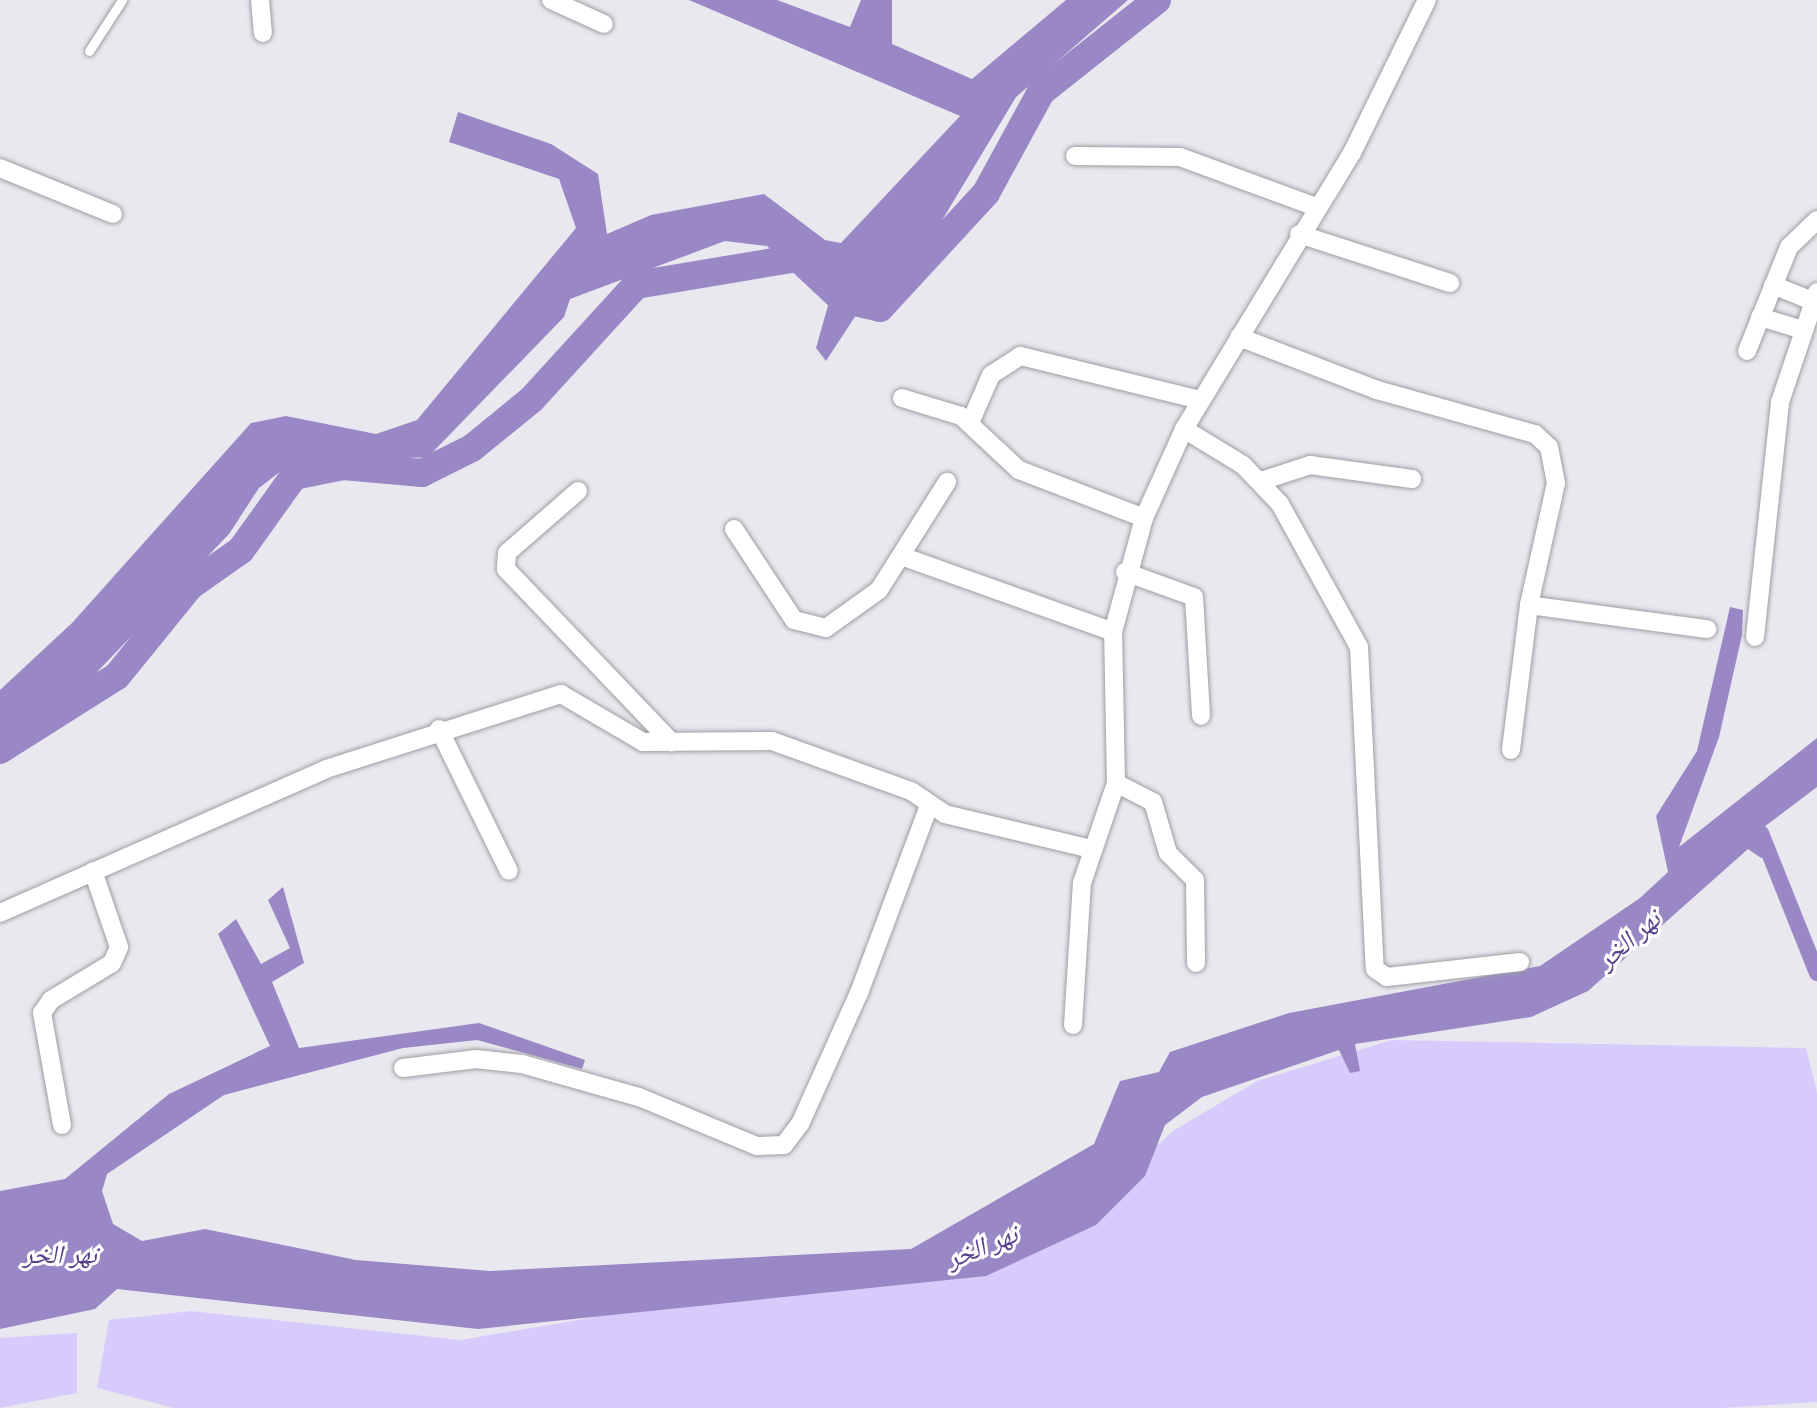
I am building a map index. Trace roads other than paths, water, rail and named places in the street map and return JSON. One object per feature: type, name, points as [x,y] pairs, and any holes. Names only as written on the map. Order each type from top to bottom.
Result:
[{"type":"street","points":[[260,0],[263,33]]},
{"type":"street","points":[[551,0],[604,24]]},
{"type":"street","points":[[1073,1025],[1078,904],[1091,849],[1116,783],[1113,632],[1125,572],[1144,518],[1184,429],[1299,234],[1352,153],[1427,0]]},
{"type":"street","points":[[1075,156],[1180,157],[1316,207]]},
{"type":"street","points":[[0,168],[113,214]]},
{"type":"street","points":[[1747,351],[1796,237],[1817,220]]},
{"type":"street","points":[[1299,234],[1450,283]]},
{"type":"street","points":[[1755,637],[1780,402],[1800,329],[1814,296],[1773,285]]},
{"type":"street","points":[[1760,317],[1800,329]]},
{"type":"street","points":[[1239,337],[1377,390],[1535,434],[1549,447],[1556,483],[1529,605],[1511,750]]},
{"type":"street","points":[[970,423],[991,375],[1020,356],[1200,400]]},
{"type":"street","points":[[902,398],[970,423],[1019,470],[1144,518]]},
{"type":"street","points":[[1184,429],[1261,481],[1297,531],[1361,657],[1375,969],[1387,977],[1520,962]]},
{"type":"street","points":[[1261,481],[1319,465],[1412,479]]},
{"type":"street","points":[[734,529],[782,605],[809,629],[857,611],[904,557],[947,482]]},
{"type":"street","points":[[578,491],[507,553],[506,569],[672,743]]},
{"type":"street","points":[[904,557],[1113,632]]},
{"type":"street","points":[[1125,572],[1194,597],[1201,716]]},
{"type":"street","points":[[1529,605],[1707,629]]},
{"type":"street","points":[[0,913],[326,769],[439,729],[561,694],[643,742],[772,741],[911,791],[929,806],[1091,849]]},
{"type":"street","points":[[439,729],[509,871]]},
{"type":"street","points":[[1116,783],[1153,802],[1168,853],[1195,880],[1196,963]]},
{"type":"street","points":[[403,1068],[476,1059],[522,1064],[639,1097],[757,1146],[784,1145],[859,993],[929,806]]},
{"type":"street","points":[[62,1125],[42,1013],[51,1000],[112,963],[119,947],[93,871]]},
{"type":"lane","points":[[89,51],[122,0]]},
{"type":"water","points":[[689,0],[777,0],[850,27],[861,0],[892,0],[892,44],[972,79],[1066,0],[1128,0],[1016,97],[941,222],[856,315],[826,361],[816,348],[829,302],[767,246],[725,241],[570,299],[564,317],[428,457],[290,464],[259,488],[229,534],[77,693],[0,735],[0,690],[72,623],[251,423],[286,416],[376,434],[417,420],[576,228],[559,179],[449,142],[458,112],[551,144],[598,174],[607,234],[651,215],[764,194],[825,240],[841,243],[960,116]]},
{"type":"water","name":"نهر الخر","points":[[1730,607],[1743,610],[1742,635],[1719,737],[1679,847],[1817,738],[1817,787],[1764,827],[1774,845],[1761,858],[1748,849],[1588,991],[1531,1017],[1355,1044],[1360,1071],[1350,1073],[1339,1050],[1202,1097],[1165,1125],[1145,1176],[1096,1225],[986,1276],[478,1329],[117,1289],[95,1309],[0,1329],[0,1191],[65,1179],[169,1094],[270,1046],[218,934],[236,919],[261,964],[290,948],[268,900],[283,887],[304,963],[272,982],[299,1048],[479,1023],[585,1060],[582,1069],[477,1040],[403,1048],[224,1095],[107,1174],[102,1191],[113,1224],[142,1241],[205,1229],[356,1260],[490,1271],[911,1249],[1094,1144],[1120,1081],[1159,1072],[1170,1052],[1289,1013],[1540,966],[1640,898],[1668,872],[1656,816],[1697,751]]},
{"type":"waterway","points":[[0,750],[117,676],[190,586],[241,550],[294,476],[343,466],[422,473],[472,448],[532,399],[636,285],[798,258],[842,299],[880,308],[986,193],[1041,92],[1157,0]]},
{"type":"waterway","points":[[1761,833],[1817,973]]}]
